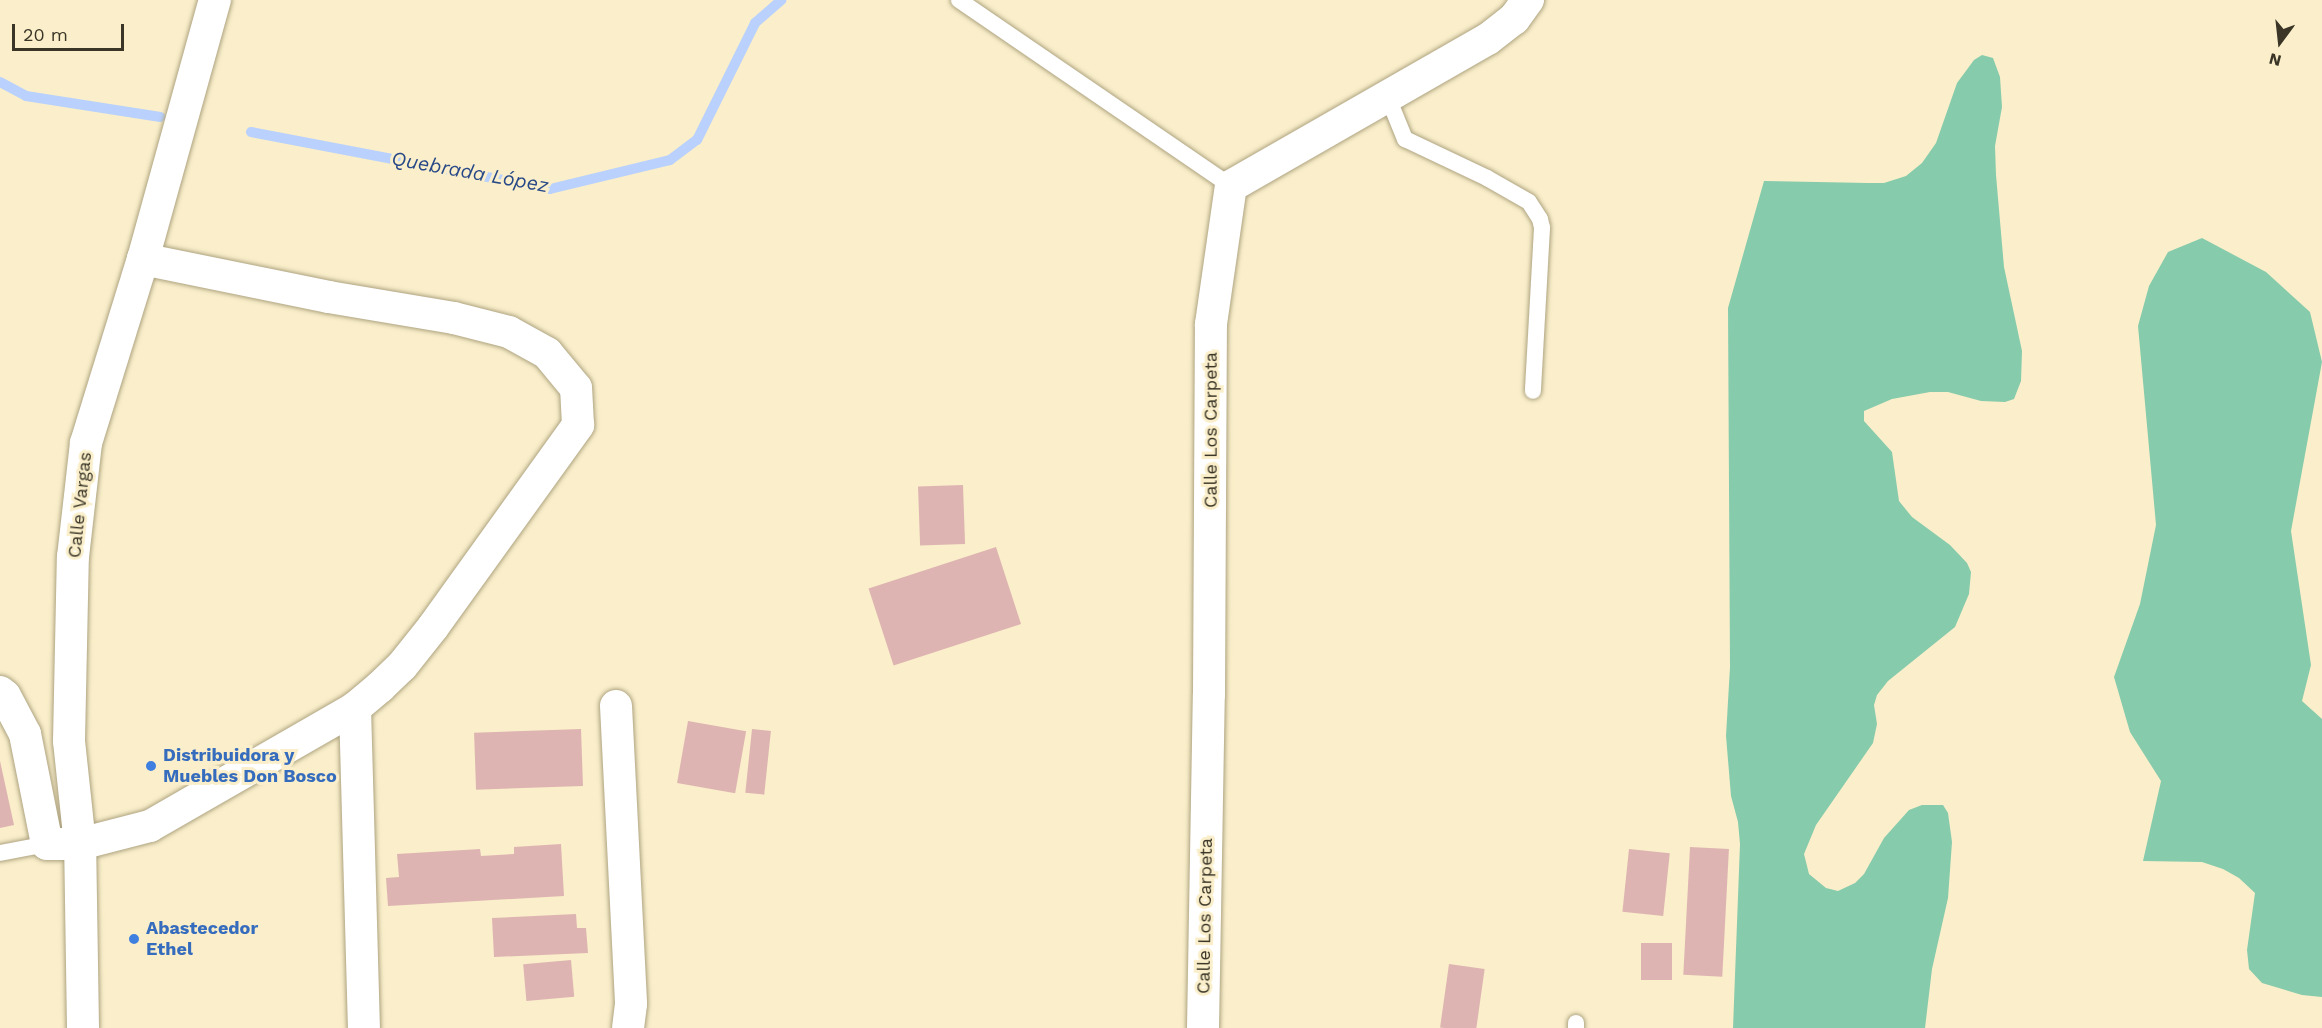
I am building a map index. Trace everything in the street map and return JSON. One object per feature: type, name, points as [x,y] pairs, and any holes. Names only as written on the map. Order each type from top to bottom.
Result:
[{"type":"street","name":"Calle Vargas","points":[[82,1028],[80,844],[69,741],[75,545],[86,442],[143,259],[214,0]]},
{"type":"street","points":[[1231,186],[1488,39],[1514,19],[1528,0]]},
{"type":"street","name":"Calle Los Carpeta","points":[[1203,1028],[1209,695],[1211,324],[1231,186]]},
{"type":"street","points":[[0,693],[6,696],[25,734],[47,844],[80,844],[150,826],[355,708],[402,666],[561,452],[578,425],[576,388],[547,353],[509,332],[454,318],[329,297],[143,259]]},
{"type":"street","points":[[616,706],[631,1004],[628,1028]]},
{"type":"street","points":[[355,708],[364,1028]]},
{"type":"lane","points":[[959,0],[1231,186]]},
{"type":"lane","points":[[1387,95],[1405,139],[1487,178],[1529,202],[1540,219],[1542,228],[1533,391]]},
{"type":"lane","points":[[0,853],[47,844]]},
{"type":"green space","points":[[1982,55],[1993,58],[2000,77],[2002,107],[1995,146],[1996,175],[2004,267],[2022,351],[2021,381],[2014,399],[2005,402],[1981,401],[1948,392],[1930,392],[1892,399],[1864,411],[1864,421],[1892,452],[1899,501],[1912,517],[1950,545],[1967,563],[1971,572],[1969,594],[1955,627],[1888,681],[1877,695],[1874,705],[1877,724],[1873,743],[1816,825],[1804,854],[1809,874],[1826,888],[1838,891],[1855,883],[1864,874],[1884,838],[1909,810],[1922,805],[1943,805],[1948,813],[1952,842],[1948,898],[1932,969],[1925,1028],[1733,1028],[1740,844],[1738,822],[1731,796],[1726,736],[1730,667],[1728,308],[1764,181],[1884,183],[1906,176],[1922,163],[1936,143],[1957,83],[1974,60]]},
{"type":"green space","points":[[2202,238],[2266,272],[2310,312],[2322,362],[2291,531],[2311,665],[2302,701],[2322,719],[2322,997],[2302,995],[2262,983],[2249,969],[2247,950],[2255,893],[2239,878],[2223,869],[2202,862],[2143,861],[2161,781],[2130,732],[2114,677],[2140,604],[2156,525],[2138,326],[2149,286],[2168,252]]},
{"type":"building","points":[[963,485],[965,544],[920,546],[918,487]]},
{"type":"building","points":[[996,547],[1021,624],[894,665],[869,588]]},
{"type":"building","points":[[688,721],[746,731],[735,793],[677,783]]},
{"type":"building","points":[[581,729],[583,786],[476,790],[474,733]]},
{"type":"building","points":[[752,729],[771,731],[764,795],[745,793]]},
{"type":"building","points":[[0,761],[14,825],[0,828]]},
{"type":"building","points":[[561,844],[564,896],[388,906],[386,878],[399,877],[397,854],[480,849],[481,856],[514,854],[514,847]]},
{"type":"building","points":[[1690,847],[1729,849],[1722,977],[1683,975]]},
{"type":"building","points":[[1629,849],[1670,853],[1663,916],[1622,912]]},
{"type":"building","points":[[576,914],[577,928],[586,928],[588,953],[494,957],[492,918]]},
{"type":"building","points":[[1641,943],[1672,943],[1672,980],[1641,980]]},
{"type":"building","points":[[571,960],[574,997],[526,1001],[523,964]]},
{"type":"building","points":[[1449,964],[1485,969],[1476,1028],[1440,1027]]},
{"type":"waterway","name":"Quebrada López","points":[[251,132],[550,189],[670,160],[697,140],[755,23],[781,0]]},
{"type":"waterway","name":"Quebrada López","points":[[0,82],[26,96],[160,117]]},
{"type":"place","name":"Distribuidora y Muebles Don Bosco","points":[[151,766]]},
{"type":"place","name":"Abastecedor Ethel","points":[[134,939]]}]
